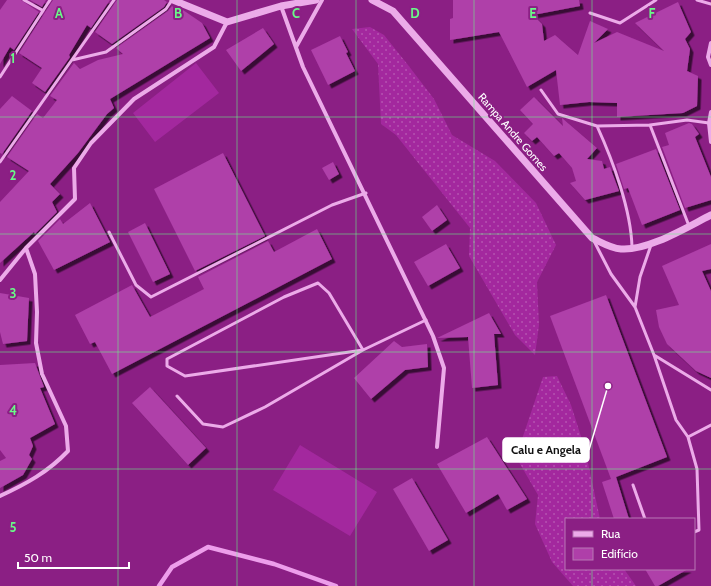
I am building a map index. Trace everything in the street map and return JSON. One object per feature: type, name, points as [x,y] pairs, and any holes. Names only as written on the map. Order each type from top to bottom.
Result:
[{"type":"street","points":[[172,0],[227,22],[281,6],[316,0]]},
{"type":"street","points":[[296,47],[322,0]]},
{"type":"street","name":"Rampa Andre Gomes","points":[[372,0],[393,11],[592,238],[609,246],[622,249],[632,248],[652,243],[711,216]]},
{"type":"street","points":[[281,6],[303,67],[366,193],[433,336],[444,368],[437,447]]},
{"type":"street","points":[[0,280],[26,248],[75,199],[74,168],[91,143],[134,99],[214,47],[227,22]]},
{"type":"street","points":[[711,43],[708,57],[711,65]]},
{"type":"street","points":[[711,112],[709,123],[711,142]]},
{"type":"street","points":[[0,496],[33,480],[56,464],[68,451],[66,426],[45,381],[40,366],[36,343],[37,312],[35,274],[26,248]]},
{"type":"lane","points":[[24,0],[42,10]]},
{"type":"lane","points":[[0,77],[42,10],[50,0]]},
{"type":"lane","points":[[0,162],[114,0]]},
{"type":"lane","points":[[72,60],[106,52],[166,9],[172,0]]},
{"type":"lane","points":[[590,14],[620,22],[656,0]]},
{"type":"lane","points":[[697,0],[711,4]]},
{"type":"lane","points":[[541,90],[558,114],[597,126],[650,125],[687,120],[709,123]]},
{"type":"lane","points":[[650,125],[689,226]]},
{"type":"lane","points":[[597,126],[609,154],[622,196],[632,231],[632,248]]},
{"type":"lane","points":[[109,232],[136,285],[151,297],[332,205],[366,193]]},
{"type":"lane","points":[[592,238],[611,274],[635,307],[654,355],[676,420],[688,436],[697,469],[699,530],[695,532]]},
{"type":"lane","points":[[635,307],[640,277],[652,243]]},
{"type":"lane","points":[[318,283],[329,294],[364,350],[185,376],[167,366],[167,359],[284,297],[318,283]]},
{"type":"lane","points":[[177,396],[203,424],[223,427],[265,408],[364,350],[426,320]]},
{"type":"lane","points":[[654,355],[711,390]]},
{"type":"lane","points":[[688,436],[711,425]]},
{"type":"lane","points":[[633,485],[645,518]]},
{"type":"shaded area","points":[[370,27],[384,35],[434,99],[452,135],[495,161],[536,203],[556,245],[537,282],[539,325],[535,355],[515,335],[469,256],[470,228],[396,135],[381,124],[378,64],[352,29]]},
{"type":"shaded area","points":[[196,63],[219,93],[155,142],[133,113]]},
{"type":"shaded area","points":[[557,376],[571,405],[585,449],[600,518],[565,518],[565,570],[625,570],[636,586],[573,586],[552,562],[535,524],[538,495],[516,457],[543,377]]},
{"type":"shaded area","points":[[300,445],[377,492],[350,536],[273,490]]},
{"type":"building","points":[[7,0],[21,0],[39,12],[14,50],[10,47],[0,64],[0,10]]},
{"type":"building","points":[[30,0],[46,0],[42,7]]},
{"type":"building","points":[[53,0],[110,0],[91,28],[87,25],[69,55],[70,57],[45,92],[32,83],[42,68],[19,53]]},
{"type":"building","points":[[117,0],[164,0],[167,2],[164,7],[112,44],[95,32]]},
{"type":"building","points":[[453,0],[579,0],[580,6],[533,15],[542,24],[544,41],[555,35],[578,55],[590,21],[608,29],[594,43],[617,32],[664,51],[635,23],[678,2],[691,32],[685,39],[690,49],[687,71],[698,76],[697,106],[683,113],[617,117],[617,103],[589,102],[560,105],[556,70],[527,87],[499,32],[450,40],[450,19],[453,18]]},
{"type":"building","points":[[172,6],[180,13],[180,8],[202,23],[210,38],[110,99],[114,108],[107,114],[78,153],[50,184],[60,194],[52,202],[57,212],[35,234],[34,232],[0,263],[0,202],[29,171],[7,157],[37,114],[43,118],[57,100],[50,96],[74,63],[80,69],[98,60],[123,54],[116,48],[168,11]]},
{"type":"building","points":[[263,28],[274,44],[241,71],[226,50]]},
{"type":"building","points":[[340,36],[355,71],[328,85],[311,50]]},
{"type":"building","points":[[12,96],[32,111],[2,154],[0,153],[0,109]]},
{"type":"building","points":[[534,97],[563,126],[562,118],[597,148],[587,159],[602,161],[604,169],[610,167],[619,191],[585,200],[570,183],[576,181],[572,168],[559,153],[554,156],[537,137],[532,141],[524,133],[533,124],[520,110]]},
{"type":"building","points":[[689,123],[692,124],[699,134],[695,137],[711,177],[711,200],[685,208],[662,147],[669,145],[665,133]]},
{"type":"building","points":[[656,149],[680,210],[642,225],[628,188],[624,189],[616,164]]},
{"type":"building","points":[[223,153],[265,236],[195,271],[154,189]]},
{"type":"building","points":[[333,162],[339,174],[329,180],[322,168]]},
{"type":"building","points":[[90,203],[110,242],[54,270],[38,241],[60,219],[63,224]]},
{"type":"building","points":[[437,205],[447,220],[432,231],[422,217]]},
{"type":"building","points":[[145,223],[170,274],[153,282],[128,232]]},
{"type":"building","points":[[317,229],[332,259],[112,374],[95,342],[90,344],[75,315],[132,285],[150,317],[204,289],[198,277],[268,241],[274,252]]},
{"type":"building","points":[[446,244],[460,268],[428,286],[414,262]]},
{"type":"building","points":[[711,244],[711,269],[702,271],[711,291],[711,378],[696,371],[667,344],[659,327],[656,310],[679,305],[662,266]]},
{"type":"building","points":[[0,293],[29,298],[27,341],[3,344],[0,332]]},
{"type":"building","points":[[606,295],[667,457],[616,477],[629,518],[614,518],[602,482],[611,479],[550,316]]},
{"type":"building","points":[[489,313],[501,334],[494,334],[498,385],[472,388],[468,337],[437,338]]},
{"type":"building","points":[[394,341],[402,347],[427,344],[428,367],[405,370],[371,399],[354,378]]},
{"type":"building","points":[[35,363],[44,387],[40,388],[55,424],[30,438],[33,446],[29,455],[32,459],[23,475],[0,488],[0,461],[6,458],[0,450],[0,365]]},
{"type":"building","points":[[150,387],[206,448],[188,465],[132,403]]},
{"type":"building","points":[[487,437],[527,499],[507,510],[498,494],[466,513],[437,464]]},
{"type":"building","points":[[412,478],[448,540],[429,551],[393,489]]},
{"type":"building","points":[[646,570],[686,570],[658,586],[655,586]]},
{"type":"waterway","points":[[159,586],[172,567],[208,547],[274,564],[336,586]]},
{"type":"place","name":"Calu e Angela","points":[[608,386]]}]
